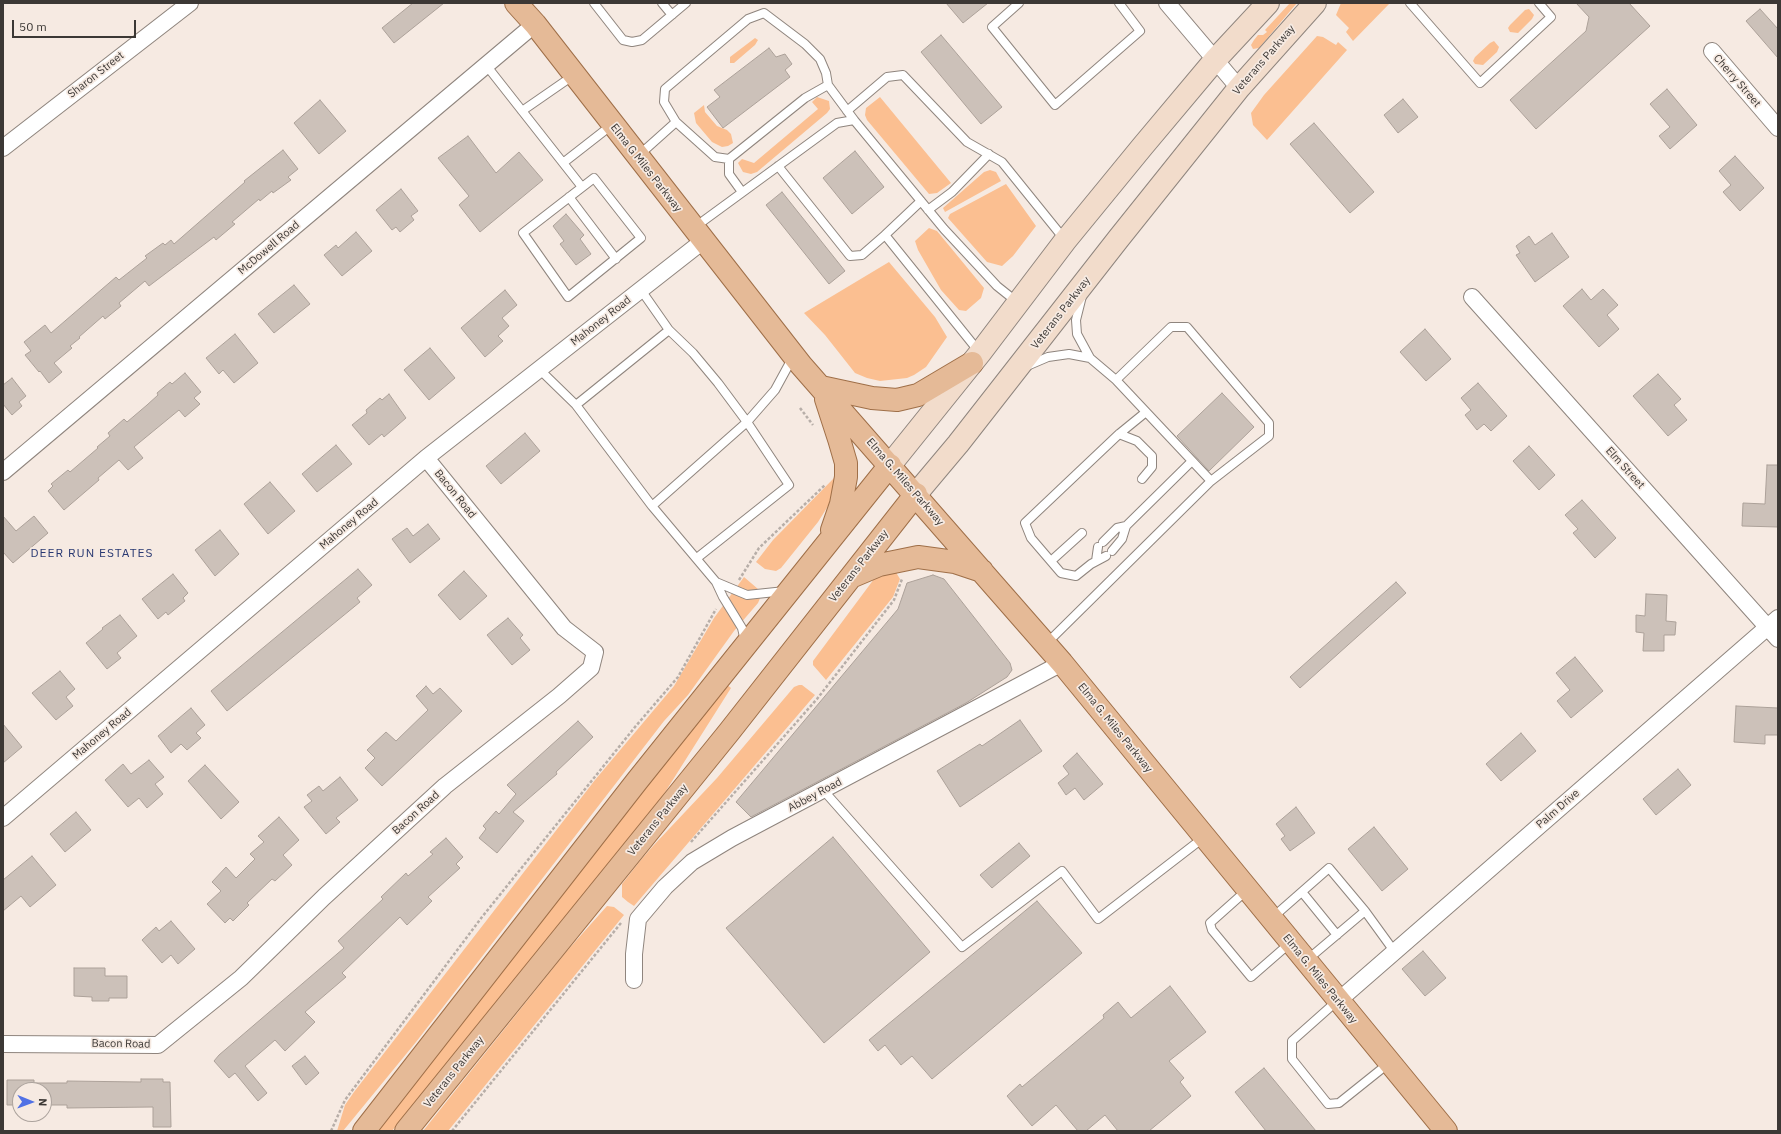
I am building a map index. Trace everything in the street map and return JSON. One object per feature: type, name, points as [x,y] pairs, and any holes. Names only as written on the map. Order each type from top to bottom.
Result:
[{"type":"main road","name":"Elma G Miles Parkway","points":[[516,3],[535,24],[698,235],[776,333]]},
{"type":"main road","points":[[364,1131],[746,645],[976,358],[1065,241],[1215,60],[1268,3]]},
{"type":"main road","name":"Veterans Parkway","points":[[406,1131],[729,732],[916,494],[958,444],[1240,88],[1314,3]]},
{"type":"main road","name":"Elma G. Miles Parkway","points":[[776,333],[821,387],[1062,663],[1446,1131]]},
{"type":"main road","points":[[821,387],[872,398],[897,400],[918,395],[976,358]]},
{"type":"main road","points":[[821,387],[840,439],[846,463],[846,478],[841,504],[828,542]]},
{"type":"main road","points":[[850,578],[878,565],[918,557],[955,562],[982,571]]},
{"type":"street","name":"Sharon Street","points":[[3,148],[190,3]]},
{"type":"street","points":[[1167,3],[1240,88]]},
{"type":"street","name":"McDowell Road","points":[[3,472],[535,24]]},
{"type":"street","name":"Cherry Street","points":[[1712,51],[1778,128]]},
{"type":"street","name":"Mahoney Road","points":[[3,818],[426,458],[641,290],[698,235]]},
{"type":"street","name":"Elm Street","points":[[1472,297],[1774,628]]},
{"type":"street","name":"Bacon Road","points":[[3,1044],[158,1044],[241,978],[324,897],[445,786],[553,701],[591,668],[595,652],[564,628],[426,458]]},
{"type":"street","name":"Palm Drive","points":[[1338,1000],[1774,628]]},
{"type":"street","name":"Abbey Road","points":[[634,980],[634,954],[638,919],[681,870],[710,850],[824,791],[1062,663]]},
{"type":"lane","points":[[594,3],[623,40],[632,42],[642,40],[686,3]]},
{"type":"lane","points":[[662,3],[672,15]]},
{"type":"lane","points":[[1019,3],[992,27],[1055,105],[1140,31],[1119,3]]},
{"type":"lane","points":[[1410,3],[1480,83],[1551,17],[1538,3]]},
{"type":"lane","points":[[828,85],[805,98],[729,159],[715,157],[676,122],[664,102],[665,89],[748,19],[764,13],[805,44],[820,59],[826,73],[828,85],[854,120],[928,210],[997,286],[1017,303]]},
{"type":"lane","points":[[486,65],[582,187]]},
{"type":"lane","points":[[522,111],[574,74]]},
{"type":"lane","points":[[847,111],[887,77],[903,75],[967,142],[1002,162],[1065,241]]},
{"type":"lane","points":[[698,235],[742,192],[837,123],[854,120]]},
{"type":"lane","points":[[638,156],[676,122]]},
{"type":"lane","points":[[563,163],[613,124]]},
{"type":"lane","points":[[928,210],[952,192],[989,154]]},
{"type":"lane","points":[[729,159],[729,174],[742,192]]},
{"type":"lane","points":[[778,166],[850,256],[862,255],[922,201]]},
{"type":"lane","points":[[594,178],[640,238],[568,297],[524,234],[569,197],[594,178]]},
{"type":"lane","points":[[569,197],[616,259]]},
{"type":"lane","points":[[885,235],[976,358]]},
{"type":"lane","points":[[1085,282],[1076,320],[1077,334],[1090,358],[1116,380],[1211,482]]},
{"type":"lane","points":[[641,290],[669,330],[693,353],[747,422],[789,485],[697,558]]},
{"type":"lane","points":[[1046,645],[1211,482],[1269,436],[1268,423],[1187,327],[1172,327],[1116,380]]},
{"type":"lane","points":[[576,405],[669,330]]},
{"type":"lane","points":[[1010,378],[1027,366],[1048,356],[1069,354],[1090,358]]},
{"type":"lane","points":[[652,506],[747,422],[775,390],[794,355]]},
{"type":"lane","points":[[539,370],[576,405],[652,506],[716,582],[723,597],[742,628],[746,645]]},
{"type":"lane","points":[[1146,412],[1119,434],[1025,523],[1031,538],[1061,573],[1076,576],[1096,561],[1109,554],[1122,539],[1126,526],[1192,461]]},
{"type":"lane","points":[[1119,434],[1137,441],[1152,456],[1152,467],[1142,479]]},
{"type":"lane","points":[[1096,561],[1101,544],[1117,528],[1126,526]]},
{"type":"lane","points":[[1051,561],[1082,533]]},
{"type":"lane","points":[[716,582],[746,594],[790,590]]},
{"type":"lane","points":[[824,791],[962,946],[1062,871],[1098,919],[1204,837]]},
{"type":"lane","points":[[1271,919],[1329,868],[1365,911],[1394,952]]},
{"type":"lane","points":[[1247,890],[1210,923],[1212,930],[1251,977],[1291,943]]},
{"type":"lane","points":[[1302,892],[1337,935]]},
{"type":"lane","points":[[1307,961],[1365,911]]},
{"type":"lane","points":[[1338,1000],[1292,1041],[1292,1059],[1328,1104],[1339,1103],[1389,1063]]},
{"type":"path","points":[[800,408],[817,429]]},
{"type":"path","points":[[731,588],[739,580],[760,548],[828,482]]},
{"type":"path","points":[[332,1131],[345,1100],[482,917],[630,733],[678,677],[723,597]]},
{"type":"shaded area","points":[[1290,3],[1297,3],[1259,48],[1253,49],[1251,45],[1258,35],[1263,35],[1267,32],[1265,30]]},
{"type":"shaded area","points":[[1341,3],[1390,3],[1353,41],[1346,32],[1349,28],[1336,15]]},
{"type":"shaded area","points":[[1529,9],[1534,15],[1532,19],[1518,33],[1510,32],[1508,28],[1510,25],[1525,10]]},
{"type":"shaded area","points":[[1317,36],[1323,37],[1336,45],[1338,42],[1347,50],[1267,140],[1253,125],[1251,113],[1264,95]]},
{"type":"shaded area","points":[[755,38],[758,40],[755,45],[734,63],[730,63],[730,57]]},
{"type":"shaded area","points":[[1494,41],[1499,47],[1497,52],[1483,65],[1475,64],[1473,61],[1475,57]]},
{"type":"shaded area","points":[[817,97],[829,101],[830,109],[827,113],[757,172],[751,174],[743,172],[738,163],[742,159],[754,163],[818,109],[812,102]]},
{"type":"shaded area","points":[[880,97],[951,183],[937,193],[929,194],[867,120],[865,115],[866,108]]},
{"type":"shaded area","points":[[704,105],[705,112],[717,126],[727,130],[731,134],[733,143],[722,147],[712,142],[696,123],[694,113]]},
{"type":"shaded area","points":[[990,170],[996,172],[1001,181],[945,212],[943,208],[984,172]]},
{"type":"shaded area","points":[[1006,184],[1036,226],[1013,256],[1002,266],[987,262],[948,218],[950,214]]},
{"type":"shaded area","points":[[929,228],[937,231],[984,288],[981,298],[966,311],[959,310],[941,290],[918,250],[915,241]]},
{"type":"shaded area","points":[[889,262],[935,317],[947,337],[926,367],[914,375],[907,378],[880,381],[855,373],[825,335],[804,313]]},
{"type":"shaded area","points":[[834,478],[838,481],[835,495],[818,522],[781,568],[776,571],[765,569],[756,562],[773,540]]},
{"type":"shaded area","points":[[894,569],[900,579],[893,597],[826,680],[813,665],[813,661],[874,579],[885,572]]},
{"type":"shaded area","points":[[744,577],[758,589],[761,596],[758,603],[734,631],[688,695],[664,721],[416,1042],[343,1131],[337,1131],[345,1105],[354,1092],[595,780],[674,686],[714,618]]},
{"type":"shaded area","points":[[726,684],[731,688],[662,797],[392,1131],[376,1131]]},
{"type":"shaded area","points":[[802,685],[815,695],[634,906],[628,902],[622,897],[622,884],[640,861],[717,778],[794,687]]},
{"type":"shaded area","points":[[607,906],[614,907],[624,915],[448,1131],[423,1131],[566,952]]},
{"type":"building","points":[[413,3],[444,3],[394,43],[382,28]]},
{"type":"building","points":[[946,3],[988,3],[963,23]]},
{"type":"building","points":[[1576,3],[1629,3],[1650,26],[1536,129],[1510,100],[1586,31],[1589,17]]},
{"type":"building","points":[[1760,9],[1778,29],[1778,58],[1746,21]]},
{"type":"building","points":[[941,35],[1002,107],[981,124],[921,52]]},
{"type":"building","points":[[769,48],[776,57],[785,54],[792,64],[785,70],[790,77],[723,128],[707,107],[720,97],[714,90]]},
{"type":"building","points":[[1667,89],[1697,125],[1670,149],[1659,136],[1670,127],[1650,104]]},
{"type":"building","points":[[1403,99],[1418,117],[1398,133],[1384,115]]},
{"type":"building","points":[[320,100],[346,131],[319,154],[294,123]]},
{"type":"building","points":[[1314,123],[1374,192],[1350,213],[1290,144]]},
{"type":"building","points":[[468,136],[496,173],[519,152],[543,180],[480,232],[459,205],[469,196],[438,158]]},
{"type":"building","points":[[283,150],[298,169],[288,177],[291,180],[273,193],[272,191],[260,201],[259,199],[232,222],[235,224],[216,240],[214,237],[149,286],[145,281],[119,303],[121,306],[105,319],[103,316],[70,346],[72,348],[54,363],[62,372],[49,383],[25,355],[31,351],[24,342],[45,325],[51,333],[116,277],[119,280],[147,258],[145,256],[163,243],[165,245],[171,240],[174,244],[245,182],[244,181]]},
{"type":"building","points":[[855,151],[884,187],[852,214],[823,178]]},
{"type":"building","points":[[1735,156],[1764,188],[1740,211],[1723,192],[1731,185],[1719,171]]},
{"type":"building","points":[[401,189],[418,211],[411,216],[414,220],[400,232],[396,227],[392,230],[376,210]]},
{"type":"building","points":[[782,192],[845,271],[829,284],[766,205]]},
{"type":"building","points":[[566,214],[584,235],[580,239],[591,254],[576,265],[560,244],[564,241],[553,226]]},
{"type":"building","points":[[356,232],[372,251],[342,276],[324,255],[336,245],[338,248]]},
{"type":"building","points":[[1552,233],[1569,257],[1535,282],[1516,255],[1520,253],[1516,246],[1529,236],[1535,245]]},
{"type":"building","points":[[294,285],[310,304],[274,333],[258,314]]},
{"type":"building","points":[[1582,289],[1591,300],[1603,289],[1618,305],[1607,315],[1619,329],[1599,347],[1563,306]]},
{"type":"building","points":[[505,290],[517,305],[502,318],[509,326],[498,336],[503,341],[485,357],[461,328]]},
{"type":"building","points":[[1425,329],[1451,359],[1426,381],[1400,352]]},
{"type":"building","points":[[235,334],[258,363],[234,383],[223,370],[219,374],[206,358]]},
{"type":"building","points":[[430,348],[455,378],[429,400],[404,370]]},
{"type":"building","points":[[185,373],[201,392],[194,398],[200,404],[185,417],[179,410],[134,447],[143,458],[128,470],[119,460],[98,478],[99,480],[64,510],[48,491],[53,486],[51,484],[68,470],[70,472],[98,448],[97,447],[110,436],[108,433],[124,419],[127,422],[158,395],[157,393],[170,382],[172,384]]},
{"type":"building","points":[[1658,374],[1681,399],[1674,405],[1687,420],[1668,436],[1633,396]]},
{"type":"building","points":[[12,378],[26,396],[19,402],[22,406],[12,415],[3,404],[3,385]]},
{"type":"building","points":[[1478,383],[1507,416],[1491,431],[1484,424],[1477,430],[1465,415],[1471,410],[1461,398]]},
{"type":"building","points":[[1222,393],[1254,427],[1209,471],[1177,436]]},
{"type":"building","points":[[389,394],[406,418],[384,437],[382,434],[369,445],[352,425],[367,413],[366,410],[380,398],[382,400]]},
{"type":"building","points":[[525,433],[540,451],[501,484],[486,466]]},
{"type":"building","points":[[336,445],[352,464],[317,492],[302,474]]},
{"type":"building","points":[[1529,446],[1555,475],[1539,490],[1513,461]]},
{"type":"building","points":[[1767,465],[1778,465],[1778,527],[1742,526],[1743,503],[1765,504]]},
{"type":"building","points":[[270,482],[295,511],[268,534],[244,504]]},
{"type":"building","points":[[1582,500],[1616,538],[1595,558],[1573,533],[1578,529],[1565,515]]},
{"type":"building","points":[[3,516],[16,531],[34,516],[48,533],[13,563],[3,552]]},
{"type":"building","points":[[428,524],[440,539],[410,563],[392,539],[407,528],[413,536]]},
{"type":"building","points":[[220,530],[239,554],[215,576],[195,550]]},
{"type":"building","points":[[358,569],[372,585],[357,598],[360,602],[227,711],[211,691]]},
{"type":"building","points":[[464,571],[487,596],[460,620],[438,595]]},
{"type":"building","points":[[173,574],[188,593],[183,598],[185,601],[168,615],[166,612],[158,619],[142,599]]},
{"type":"building","points":[[933,575],[944,579],[1010,663],[1012,670],[1007,677],[966,703],[751,817],[736,802],[898,609],[907,583]]},
{"type":"building","points":[[1396,582],[1406,593],[1300,688],[1290,677]]},
{"type":"building","points":[[1646,594],[1667,595],[1666,621],[1676,622],[1675,635],[1664,635],[1664,651],[1643,651],[1644,633],[1636,632],[1636,615],[1645,616]]},
{"type":"building","points":[[120,615],[137,636],[117,653],[121,658],[107,669],[86,643],[103,629],[102,628]]},
{"type":"building","points":[[508,618],[523,635],[520,638],[530,650],[512,665],[487,635]]},
{"type":"building","points":[[1575,657],[1603,691],[1571,718],[1557,701],[1570,690],[1556,673]]},
{"type":"building","points":[[60,671],[75,689],[66,697],[73,706],[56,720],[32,693]]},
{"type":"building","points":[[426,686],[433,694],[440,688],[462,711],[382,786],[365,768],[375,758],[367,750],[386,732],[396,741],[428,710],[416,696]]},
{"type":"building","points":[[1736,706],[1778,708],[1778,735],[1765,735],[1765,744],[1734,742]]},
{"type":"building","points":[[191,708],[205,725],[196,733],[201,738],[187,750],[181,744],[171,753],[158,736]]},
{"type":"building","points":[[1020,720],[1042,751],[960,807],[937,771],[980,744],[982,746]]},
{"type":"building","points":[[578,721],[593,737],[556,772],[557,774],[513,812],[524,821],[497,853],[479,838],[486,829],[483,826],[496,811],[499,814],[516,794],[507,785]]},
{"type":"building","points":[[3,724],[22,747],[3,763]]},
{"type":"building","points":[[1521,733],[1536,751],[1501,781],[1486,764]]},
{"type":"building","points":[[1077,753],[1103,784],[1084,800],[1075,788],[1066,795],[1058,783],[1069,774],[1063,766]]},
{"type":"building","points":[[149,760],[164,777],[155,784],[163,794],[147,808],[139,798],[128,807],[105,780],[123,764],[131,774]]},
{"type":"building","points":[[205,765],[239,802],[221,819],[188,781]]},
{"type":"building","points":[[1678,769],[1691,785],[1656,815],[1643,799]]},
{"type":"building","points":[[340,777],[358,800],[336,818],[340,822],[326,834],[304,807],[312,801],[307,795],[319,786],[323,791]]},
{"type":"building","points":[[1296,807],[1315,833],[1290,851],[1281,839],[1285,836],[1276,824]]},
{"type":"building","points":[[76,812],[91,830],[65,852],[50,834]]},
{"type":"building","points":[[279,817],[299,840],[283,855],[292,865],[275,881],[272,879],[247,903],[249,905],[233,921],[230,918],[225,923],[207,904],[221,891],[212,882],[226,867],[236,878],[255,859],[250,854],[264,842],[258,836]]},
{"type":"building","points":[[1374,827],[1408,869],[1382,891],[1348,849]]},
{"type":"building","points":[[833,837],[930,952],[824,1043],[726,928]]},
{"type":"building","points":[[446,838],[463,857],[456,864],[460,868],[428,897],[432,901],[407,925],[400,917],[342,973],[346,977],[305,1012],[315,1022],[285,1051],[275,1040],[245,1066],[267,1093],[258,1101],[235,1073],[229,1078],[214,1061],[219,1055],[344,948],[338,941],[383,899],[381,897],[406,873],[408,876],[433,854],[430,852]]},
{"type":"building","points":[[1019,843],[1030,856],[992,888],[980,875]]},
{"type":"building","points":[[32,856],[56,885],[30,907],[21,896],[3,911],[3,880]]},
{"type":"building","points":[[1037,901],[1082,953],[932,1079],[912,1056],[901,1065],[885,1045],[878,1051],[869,1040]]},
{"type":"building","points":[[171,921],[195,949],[178,964],[171,955],[162,963],[142,940],[156,927],[159,931]]},
{"type":"building","points":[[1423,951],[1446,978],[1425,996],[1402,969]]},
{"type":"building","points":[[74,968],[105,968],[105,976],[127,976],[127,998],[109,998],[109,1001],[92,1001],[92,997],[74,996]]},
{"type":"building","points":[[1170,986],[1206,1032],[1169,1061],[1184,1078],[1180,1082],[1191,1096],[1149,1131],[1118,1131],[1105,1115],[1086,1131],[1078,1131],[1056,1105],[1032,1126],[1007,1096],[1020,1084],[1022,1087],[1104,1018],[1103,1015],[1118,1002],[1131,1018]]},
{"type":"building","points":[[305,1056],[319,1073],[306,1085],[292,1066]]},
{"type":"building","points":[[1264,1068],[1316,1131],[1266,1131],[1235,1092]]},
{"type":"building","points":[[141,1079],[163,1079],[163,1082],[170,1082],[171,1127],[153,1127],[153,1107],[67,1108],[67,1105],[52,1105],[52,1083],[67,1083],[67,1081],[141,1082]]},
{"type":"building","points":[[7,1080],[34,1080],[34,1082],[12,1082],[12,1105],[7,1105]]},
{"type":"district","name":"DEER RUN ESTATES","points":[[92,554]]}]
